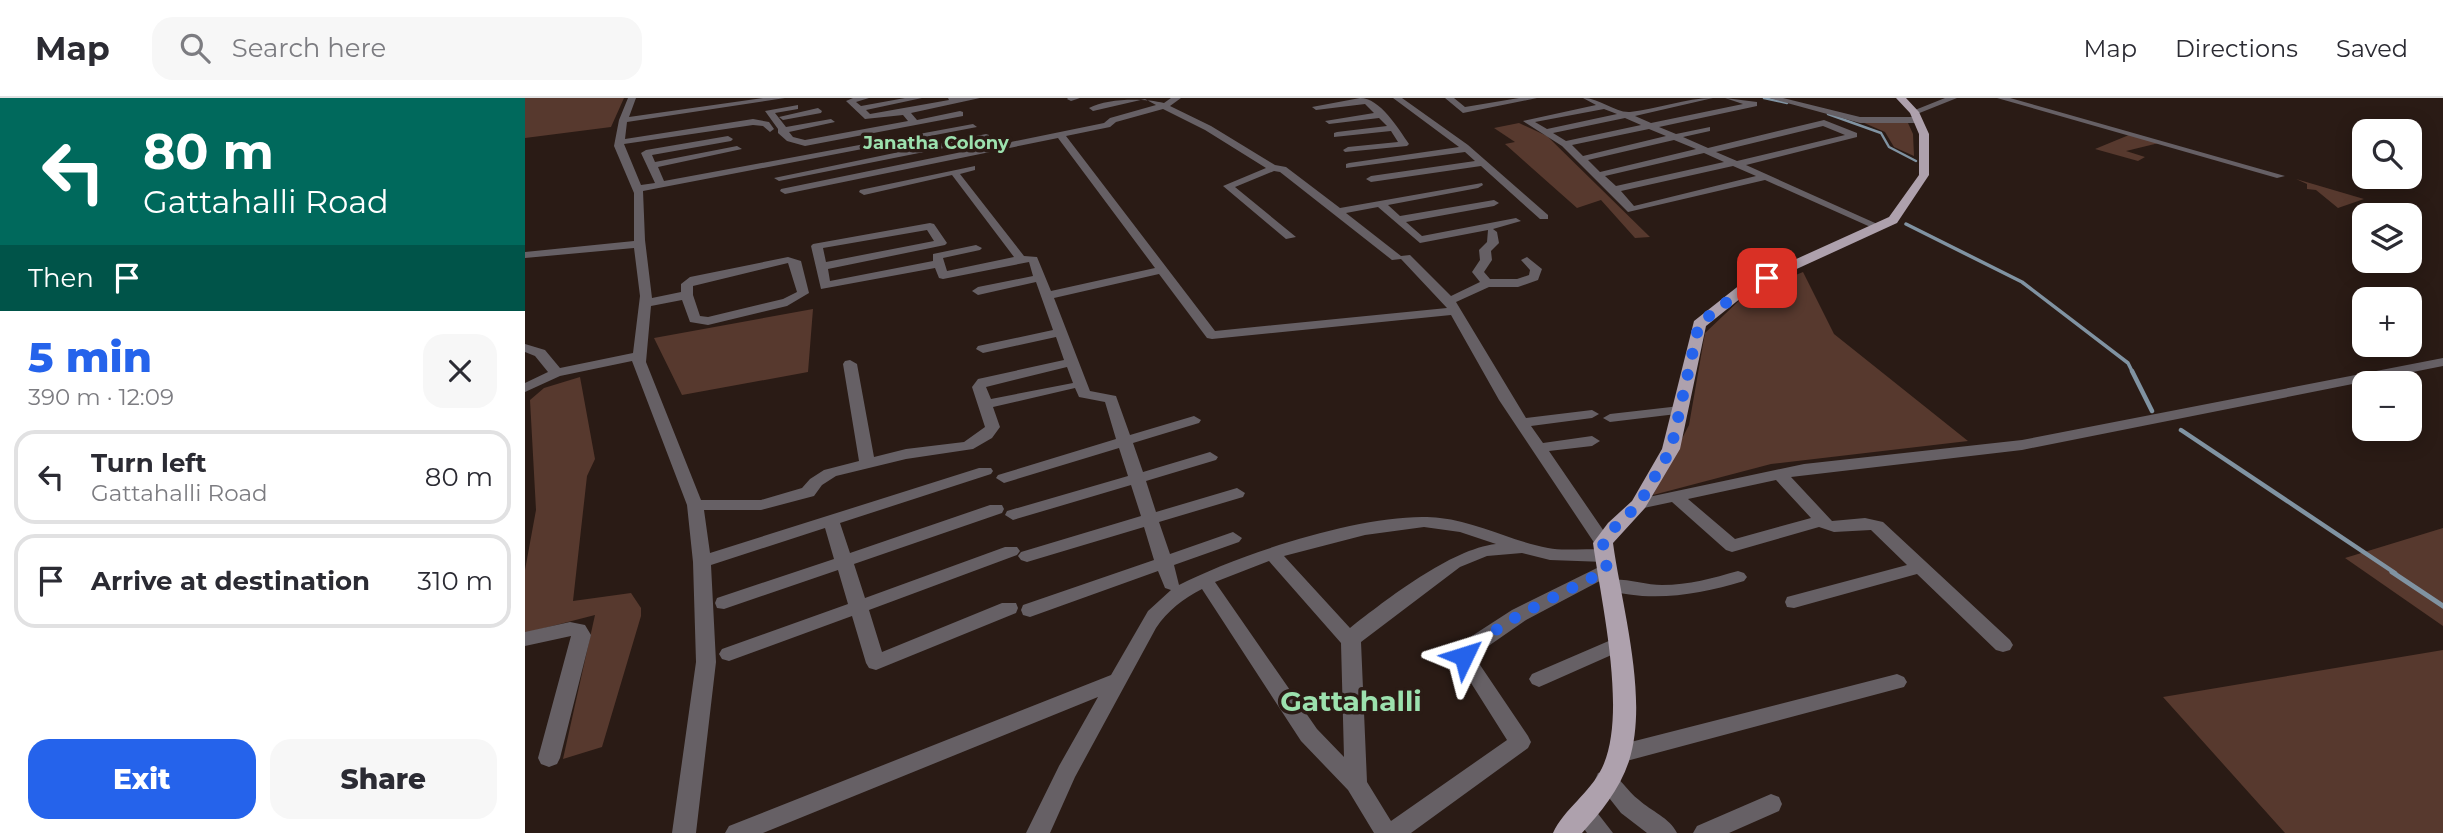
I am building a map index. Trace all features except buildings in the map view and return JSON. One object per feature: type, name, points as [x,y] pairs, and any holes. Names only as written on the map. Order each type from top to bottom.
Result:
[{"type":"main road","points":[[1566,833],[1607,780],[1619,754],[1621,700],[1618,644],[1606,564],[1615,527],[1639,504],[1671,449],[1699,324],[1746,287],[1893,220],[1924,175],[1924,134],[1915,116],[1901,98]]},
{"type":"street","points":[[632,98],[623,120],[619,142],[622,156],[638,189],[646,300],[638,356],[695,505],[702,562],[706,662],[684,833]]},
{"type":"street","points":[[623,120],[781,98]]},
{"type":"street","points":[[865,98],[850,101],[872,117],[976,98]]},
{"type":"street","points":[[859,109],[918,98]]},
{"type":"street","points":[[1093,108],[1141,98]]},
{"type":"street","points":[[1148,98],[1208,128],[1273,168],[1283,169],[1337,212],[1401,257],[1452,306],[1606,564]]},
{"type":"street","points":[[785,191],[1107,125],[1113,120],[1164,106],[1177,98]]},
{"type":"street","points":[[1397,98],[1467,149],[1544,217]]},
{"type":"street","points":[[1450,98],[1463,110],[1533,98]]},
{"type":"street","points":[[1545,132],[1709,98]]},
{"type":"street","points":[[1565,144],[1754,104],[1729,98]]},
{"type":"street","points":[[1773,98],[1860,120],[1915,116],[1953,98]]},
{"type":"street","points":[[1788,98],[1861,117],[1915,116]]},
{"type":"street","points":[[2001,98],[2280,176]]},
{"type":"street","points":[[1316,107],[1366,100],[1394,128],[1404,144],[1348,150]]},
{"type":"street","points":[[1644,221],[1565,144],[1527,121],[1596,100],[1879,227]]},
{"type":"street","points":[[795,107],[769,111],[781,131],[790,139],[805,143],[960,114]]},
{"type":"street","points":[[773,118],[818,111]]},
{"type":"street","points":[[905,112],[915,122]]},
{"type":"street","points":[[1329,121],[1382,115]]},
{"type":"street","points":[[619,142],[753,122],[766,124],[770,129]]},
{"type":"street","points":[[781,131],[831,122]]},
{"type":"street","points":[[1598,175],[1824,123],[1854,135],[1614,190]]},
{"type":"street","points":[[659,181],[973,127]]},
{"type":"street","points":[[1338,135],[1394,128]]},
{"type":"street","points":[[1581,159],[1707,129]]},
{"type":"street","points":[[866,132],[913,181]]},
{"type":"street","points":[[1060,135],[1212,335],[1452,306],[1487,283],[1518,283],[1534,277],[1536,269],[1527,260]]},
{"type":"street","points":[[779,178],[986,137]]},
{"type":"street","points":[[659,181],[646,153],[728,139]]},
{"type":"street","points":[[650,166],[737,149]]},
{"type":"street","points":[[1349,166],[1467,149]]},
{"type":"street","points":[[638,189],[659,181],[747,160]]},
{"type":"street","points":[[1371,179],[1483,163]]},
{"type":"street","points":[[864,192],[972,168]]},
{"type":"street","points":[[1273,168],[1227,187],[1290,237]]},
{"type":"street","points":[[954,172],[1021,259]]},
{"type":"street","points":[[1390,192],[1497,176]]},
{"type":"street","points":[[1632,210],[1766,177]]},
{"type":"street","points":[[1337,212],[1478,185]]},
{"type":"street","points":[[1397,220],[1494,203]]},
{"type":"street","points":[[1380,204],[1419,240],[1516,221]]},
{"type":"street","points":[[821,267],[941,243],[930,226],[817,246],[821,267],[825,286],[938,264]]},
{"type":"street","points":[[1487,283],[1478,272],[1486,260],[1485,250],[1493,243],[1492,232]]},
{"type":"street","points":[[525,254],[640,243]]},
{"type":"street","points":[[976,248],[937,256],[943,275],[1021,259],[1033,259],[1084,394],[1111,399],[1171,584]]},
{"type":"street","points":[[788,260],[795,261],[803,293],[787,302],[708,321],[695,319],[687,291],[687,284],[694,280],[788,260]]},
{"type":"street","points":[[1047,296],[1161,270]]},
{"type":"street","points":[[978,291],[1040,278]]},
{"type":"street","points":[[646,300],[687,291]]},
{"type":"street","points":[[983,349],[1061,332]]},
{"type":"street","points":[[525,348],[536,348],[556,373]]},
{"type":"street","points":[[525,388],[556,373],[638,356]]},
{"type":"street","points":[[695,505],[761,505],[808,492],[830,472],[968,446],[987,435],[993,427],[979,387],[983,382],[1072,362]]},
{"type":"street","points":[[1639,504],[1780,474],[2022,444],[2443,362]]},
{"type":"street","points":[[851,364],[867,463]]},
{"type":"street","points":[[985,405],[1069,386]]},
{"type":"street","points":[[1610,418],[1680,410]]},
{"type":"street","points":[[1521,423],[1593,414]]},
{"type":"street","points":[[1004,478],[1194,420]]},
{"type":"street","points":[[1538,448],[1592,441]]},
{"type":"street","points":[[724,603],[1004,512],[1210,457]]},
{"type":"street","points":[[702,562],[985,471]]},
{"type":"street","points":[[1780,474],[1821,522],[1835,528],[1871,523],[2003,645]]},
{"type":"street","points":[[729,654],[1019,553],[1237,493]]},
{"type":"street","points":[[1676,497],[1732,546],[1821,522]]},
{"type":"street","points":[[831,520],[876,663],[1009,608]]},
{"type":"street","points":[[1038,833],[1118,681],[1160,608],[1180,591],[1204,579],[1273,555],[1384,524],[1426,522],[1463,526],[1522,547],[1606,564],[1662,593],[1700,588],[1738,577]]},
{"type":"street","points":[[1030,610],[1233,538]]},
{"type":"street","points":[[1356,783],[1351,740],[1351,641],[1358,632],[1454,563],[1484,551],[1522,547]]},
{"type":"street","points":[[1273,555],[1351,641]]},
{"type":"street","points":[[1393,833],[1520,742],[1464,656],[1468,648],[1606,564]]},
{"type":"street","points":[[1794,601],[1921,567]]},
{"type":"street","points":[[1204,579],[1309,735],[1356,783],[1386,833]]},
{"type":"street","points":[[525,639],[570,629],[578,630],[581,635],[549,758]]},
{"type":"street","points":[[1539,679],[1618,644]]},
{"type":"street","points":[[737,833],[1118,681]]},
{"type":"street","points":[[1619,754],[1897,682]]},
{"type":"street","points":[[1607,780],[1629,806],[1665,833]]},
{"type":"street","points":[[1705,833],[1771,804]]},
{"type":"street","points":[[1584,813],[1601,833]]},
{"type":"shaded area","points":[[525,98],[624,98],[611,127],[525,138]]},
{"type":"shaded area","points":[[1883,120],[1908,123],[1913,134],[1914,156],[1894,147],[1885,132],[1862,122]]},
{"type":"shaded area","points":[[1519,123],[1547,136],[1650,237],[1635,238],[1601,200],[1577,208],[1505,144],[1515,142],[1494,128]]},
{"type":"shaded area","points":[[2129,135],[2159,143],[2126,151],[2145,157],[2138,161],[2095,149]]},
{"type":"shaded area","points":[[2296,179],[2364,199],[2338,208],[2316,190],[2307,189],[2307,184]]},
{"type":"shaded area","points":[[1803,272],[1834,334],[1968,441],[1771,464],[1653,495],[1689,425],[1705,333],[1744,296]]},
{"type":"shaded area","points":[[813,309],[808,372],[682,395],[654,338]]},
{"type":"shaded area","points":[[580,377],[595,459],[587,476],[573,601],[631,593],[641,608],[641,616],[602,747],[563,759],[595,615],[525,633],[525,570],[536,510],[530,400],[544,388]]},
{"type":"shaded area","points":[[2443,528],[2443,626],[2345,558]]},
{"type":"shaded area","points":[[2443,650],[2443,833],[2285,833],[2163,697]]},
{"type":"waterway","points":[[1764,98],[1787,103]]},
{"type":"waterway","points":[[1828,114],[1881,133],[1889,147],[1916,161]]},
{"type":"waterway","points":[[1906,224],[2022,282],[2128,363],[2152,411]]},
{"type":"waterway","points":[[2181,430],[2395,573]]},
{"type":"waterway","points":[[2392,572],[2443,606]]},
{"type":"district","name":"Janatha Colony","points":[[936,143]]},
{"type":"district","name":"Gattahalli","points":[[1351,701]]},
{"type":"route","points":[[1464,656],[1468,648],[1519,615],[1607,570],[1603,543],[1639,504],[1671,449],[1699,324],[1746,287],[1767,278]]}]
